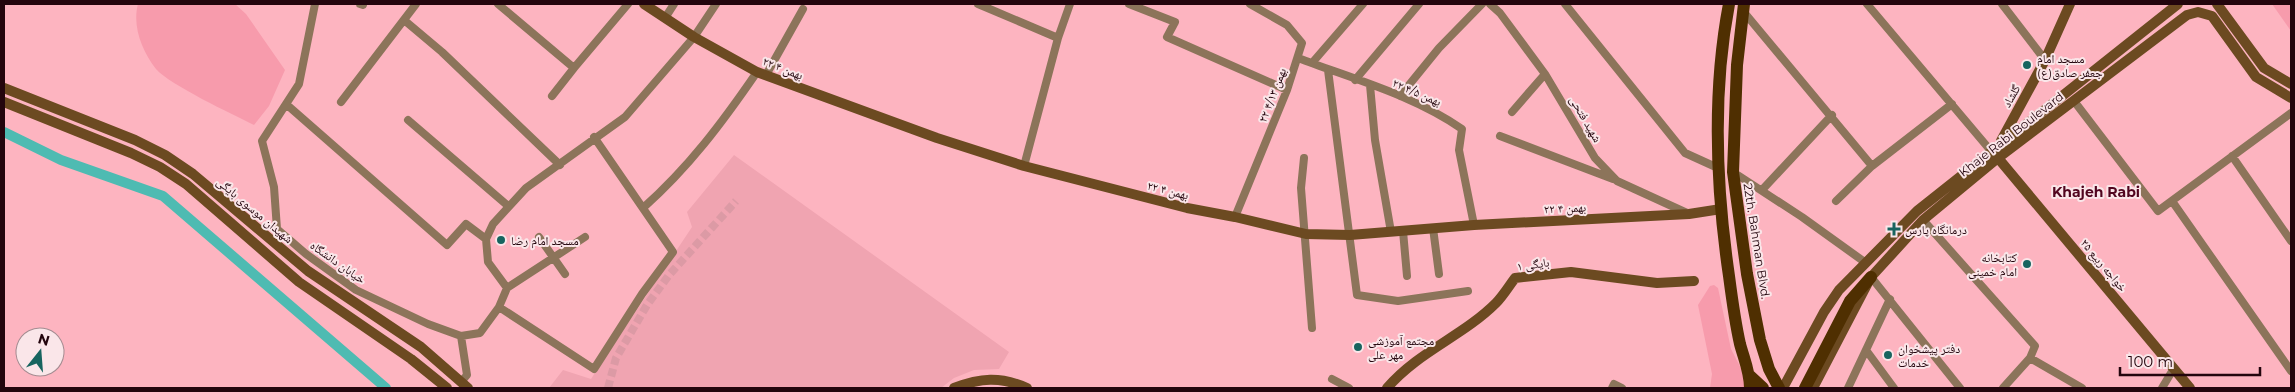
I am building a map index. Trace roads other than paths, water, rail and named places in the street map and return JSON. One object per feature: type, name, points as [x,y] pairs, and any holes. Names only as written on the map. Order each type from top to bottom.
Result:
[{"type":"main road","points":[[1726,5],[1720,64],[1718,168],[1721,209],[1729,278],[1740,344],[1750,382],[1763,388]]},
{"type":"main road","name":"22th. Bahman Blvd.","points":[[1743,8],[1736,65],[1732,172],[1739,227],[1756,321],[1769,369],[1779,388]]},
{"type":"main road","points":[[1804,388],[1850,301],[1871,277]]},
{"type":"street","name":"خیابان دانشگاه","points":[[315,4],[299,84],[262,141],[274,187],[277,229],[306,254],[356,290],[428,324],[461,336]]},
{"type":"street","points":[[341,102],[416,4]]},
{"type":"street","points":[[498,4],[574,68]]},
{"type":"street","points":[[552,96],[628,4]]},
{"type":"street","name":"۲۲ بهمن ۴","points":[[644,4],[694,37],[761,74],[937,138],[1024,166],[1187,208],[1306,234],[1350,235],[1474,225],[1689,214],[1721,209]]},
{"type":"street","points":[[665,18],[674,4]]},
{"type":"street","points":[[507,288],[488,262],[486,238],[492,224],[507,205],[526,188],[560,165],[594,137],[625,117],[694,37],[716,4]]},
{"type":"street","points":[[978,4],[989,6],[1058,38]]},
{"type":"street","points":[[1024,166],[1058,38],[1070,4]]},
{"type":"street","points":[[1129,4],[1175,22],[1167,37],[1287,90]]},
{"type":"street","name":"۲۲ بهمن ۴/۱۳","points":[[1235,217],[1287,90],[1302,43],[1287,25],[1250,4]]},
{"type":"street","points":[[1312,64],[1363,4]]},
{"type":"street","points":[[1355,80],[1419,4]]},
{"type":"street","points":[[1400,96],[1439,48],[1482,4]]},
{"type":"street","name":"شهید فتحی","points":[[1490,4],[1500,13],[1545,74],[1595,158],[1617,180],[1689,214]]},
{"type":"street","points":[[1577,4],[1568,6],[1685,153],[1718,168]]},
{"type":"street","points":[[1867,4],[1952,104],[1996,151]]},
{"type":"street","points":[[2002,4],[2045,60]]},
{"type":"street","name":"گلشاد","points":[[1996,151],[2045,60],[2070,4]]},
{"type":"street","name":"Khaje Rabi Boulevard","points":[[1783,388],[1824,312],[1840,290],[1917,211],[1996,151],[2178,4]]},
{"type":"street","points":[[2217,4],[2264,68],[2291,84]]},
{"type":"street","points":[[1743,8],[1872,166]]},
{"type":"street","points":[[643,208],[695,158],[761,74],[803,9]]},
{"type":"street","name":"Khaje Rabi Boulevard","points":[[1813,388],[1871,277],[1923,220],[1996,151],[2074,100],[2187,15],[2198,12],[2212,16],[2256,77],[2291,98]]},
{"type":"street","points":[[404,20],[442,52],[560,165]]},
{"type":"street","name":"۲۲ بهمن ۴/۵","points":[[1298,58],[1400,96],[1437,112],[1462,129],[1459,150],[1474,225]]},
{"type":"street","points":[[1328,70],[1357,295],[1398,301],[1468,291]]},
{"type":"street","points":[[1512,112],[1545,74]]},
{"type":"street","points":[[1370,86],[1375,140],[1391,232]]},
{"type":"street","name":"شهیدان موسوی بایگی","points":[[4,88],[135,140],[165,155],[193,174],[308,271],[421,347],[464,385]]},
{"type":"street","points":[[2074,100],[2158,211],[2291,113]]},
{"type":"street","name":"شهیدان موسوی بایگی","points":[[4,102],[131,153],[160,167],[186,184],[299,282],[411,359],[446,388]]},
{"type":"street","points":[[286,104],[447,245],[466,224],[486,238]]},
{"type":"street","points":[[1836,201],[1872,166],[1952,104]]},
{"type":"street","points":[[1762,190],[1832,115]]},
{"type":"street","points":[[408,120],[507,205]]},
{"type":"street","points":[[1500,136],[1617,180]]},
{"type":"street","points":[[499,307],[594,369],[642,294],[673,252],[594,137]]},
{"type":"street","name":"خواجه ربیع ۲۵","points":[[1996,151],[2190,388]]},
{"type":"street","points":[[2232,156],[2291,240]]},
{"type":"street","points":[[1304,158],[1301,188],[1312,328]]},
{"type":"street","points":[[1732,172],[1762,190],[1866,263]]},
{"type":"street","points":[[2172,201],[2291,371]]},
{"type":"street","points":[[1923,220],[2035,346],[2030,358],[2004,388]]},
{"type":"street","points":[[1433,228],[1439,274]]},
{"type":"street","points":[[1403,231],[1406,276]]},
{"type":"street","points":[[539,237],[565,274]]},
{"type":"street","points":[[464,385],[467,375],[461,336],[480,332],[499,307],[507,288],[585,237]]},
{"type":"street","name":"بایگی ۱","points":[[1387,388],[1401,372],[1423,354],[1478,318],[1496,302],[1515,278],[1571,272],[1657,283],[1694,280]]},
{"type":"street","points":[[1871,277],[1960,388]]},
{"type":"street","points":[[1848,388],[1890,299]]},
{"type":"street","points":[[1866,350],[1894,388]]},
{"type":"street","points":[[2030,358],[2082,388]]},
{"type":"street","points":[[2162,388],[2174,368]]},
{"type":"street","points":[[954,388],[977,380],[994,379],[1027,388]]},
{"type":"street","points":[[1332,379],[1349,388]]},
{"type":"street","points":[[1612,388],[1614,384],[1622,388]]},
{"type":"waterway","points":[[4,132],[61,160],[163,196],[386,388]]},
{"type":"tunnel","points":[[608,388],[616,358],[647,305],[669,275],[736,201]]},
{"type":"place","name":"مسجد امام جعفر صادق(ع)","points":[[2027,65]]},
{"type":"place","name":"درمانگاه پارس","points":[[1894,229]]},
{"type":"place","name":"مسجد امام رضا","points":[[501,240]]},
{"type":"place","name":"کتابخانه امام خمینی","points":[[2027,264]]},
{"type":"place","name":"مجتمع آموزشی مهر علی","points":[[1358,347]]},
{"type":"place","name":"دفتر پیشخوان خدمات","points":[[1888,355]]},
{"type":"district","name":"Khajeh Rabi","points":[[2096,192]]}]
